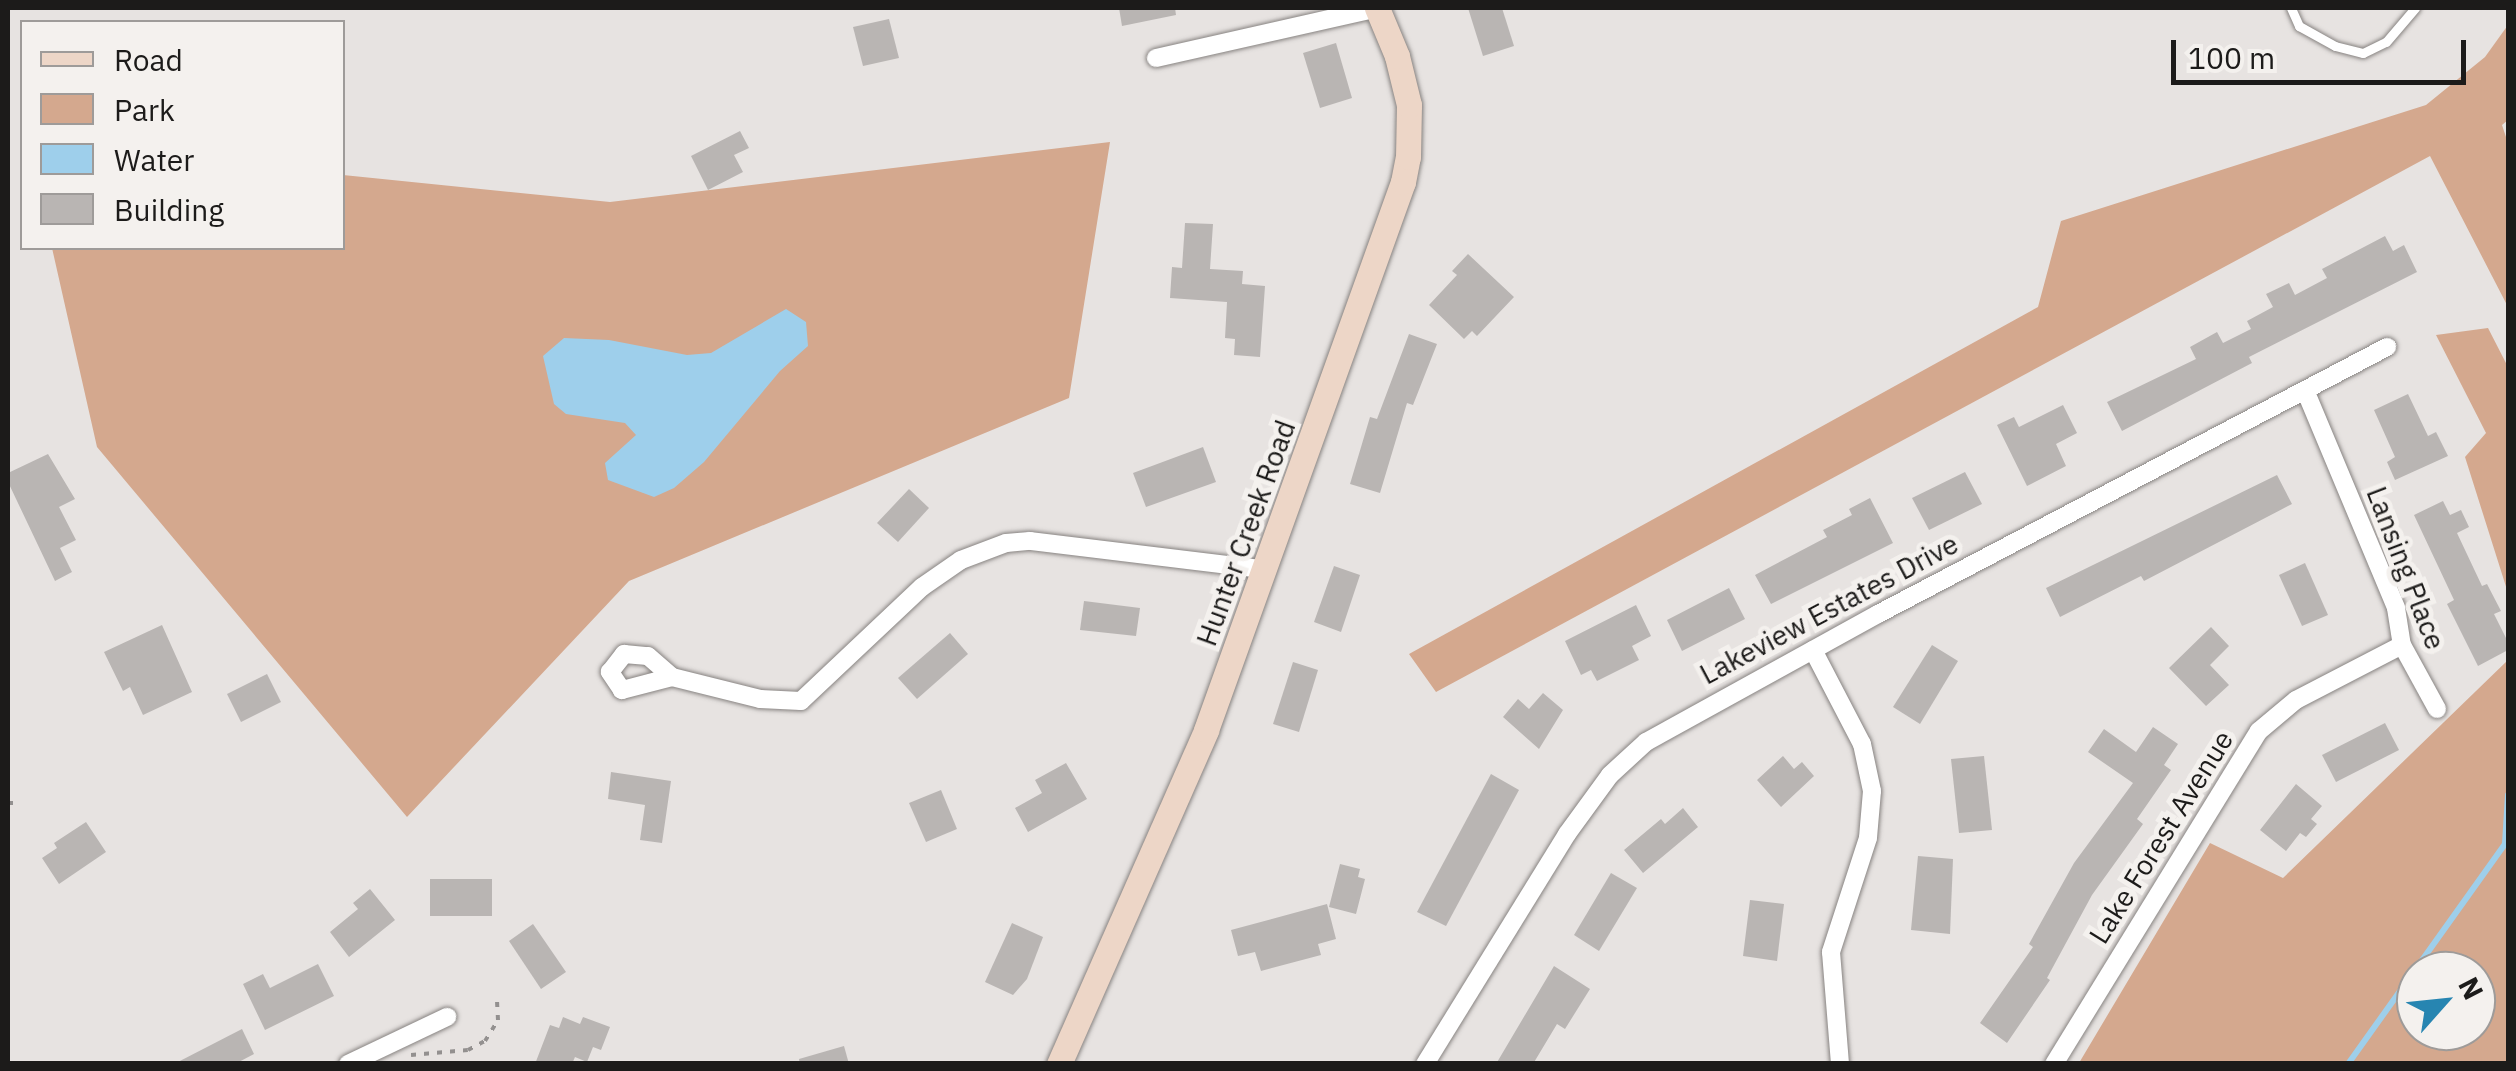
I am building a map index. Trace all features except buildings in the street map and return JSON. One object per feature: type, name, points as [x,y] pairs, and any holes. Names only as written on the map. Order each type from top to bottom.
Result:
[{"type":"main road","name":"Hunter Creek Road","points":[[1059,1064],[1200,746],[1248,617],[1261,569],[1358,314],[1406,169],[1410,131],[1406,92],[1377,8]]},
{"type":"street","points":[[1156,58],[1377,8]]},
{"type":"street","name":"Lakeview Estates Drive","points":[[1425,1064],[1566,834],[1610,775],[1646,742],[1687,716],[2387,348]]},
{"type":"street","name":"Lansing Place","points":[[2305,390],[2396,608],[2402,645],[2437,709]]},
{"type":"street","points":[[672,676],[760,699],[800,701],[922,587],[961,560],[1006,543],[1030,540],[1261,569]]},
{"type":"street","name":"Lake Forest Avenue","points":[[2054,1064],[2259,732],[2307,694],[2402,645]]},
{"type":"street","points":[[1813,650],[1862,744],[1872,791],[1868,838],[1831,952],[1840,1064]]},
{"type":"street","points":[[348,1064],[447,1017]]},
{"type":"lane","points":[[2291,8],[2299,26],[2334,46],[2363,53],[2386,42],[2415,8]]},
{"type":"path","points":[[8,803],[20,804]]},
{"type":"path","points":[[409,1056],[468,1050],[485,1041],[498,1020],[497,1000]]},
{"type":"green space","points":[[2508,25],[2508,120],[2502,125],[2508,143],[2508,307],[2430,156],[1436,692],[1409,654],[2038,307],[2061,221],[2426,105],[2485,57]]},
{"type":"green space","points":[[1110,142],[1069,398],[629,581],[407,817],[97,447],[52,250],[345,250],[345,175],[610,202]]},
{"type":"green space","points":[[2488,328],[2508,367],[2508,593],[2465,457],[2486,433],[2436,335]]},
{"type":"green space","points":[[2508,660],[2508,1063],[2079,1063],[2210,843],[2283,878]]},
{"type":"water","points":[[786,309],[806,322],[808,346],[780,371],[704,462],[674,488],[654,497],[608,480],[605,463],[636,435],[625,423],[566,414],[554,404],[543,356],[564,338],[609,340],[687,355],[711,353]]},
{"type":"waterway","points":[[2348,1064],[2505,844],[2508,795]]}]
